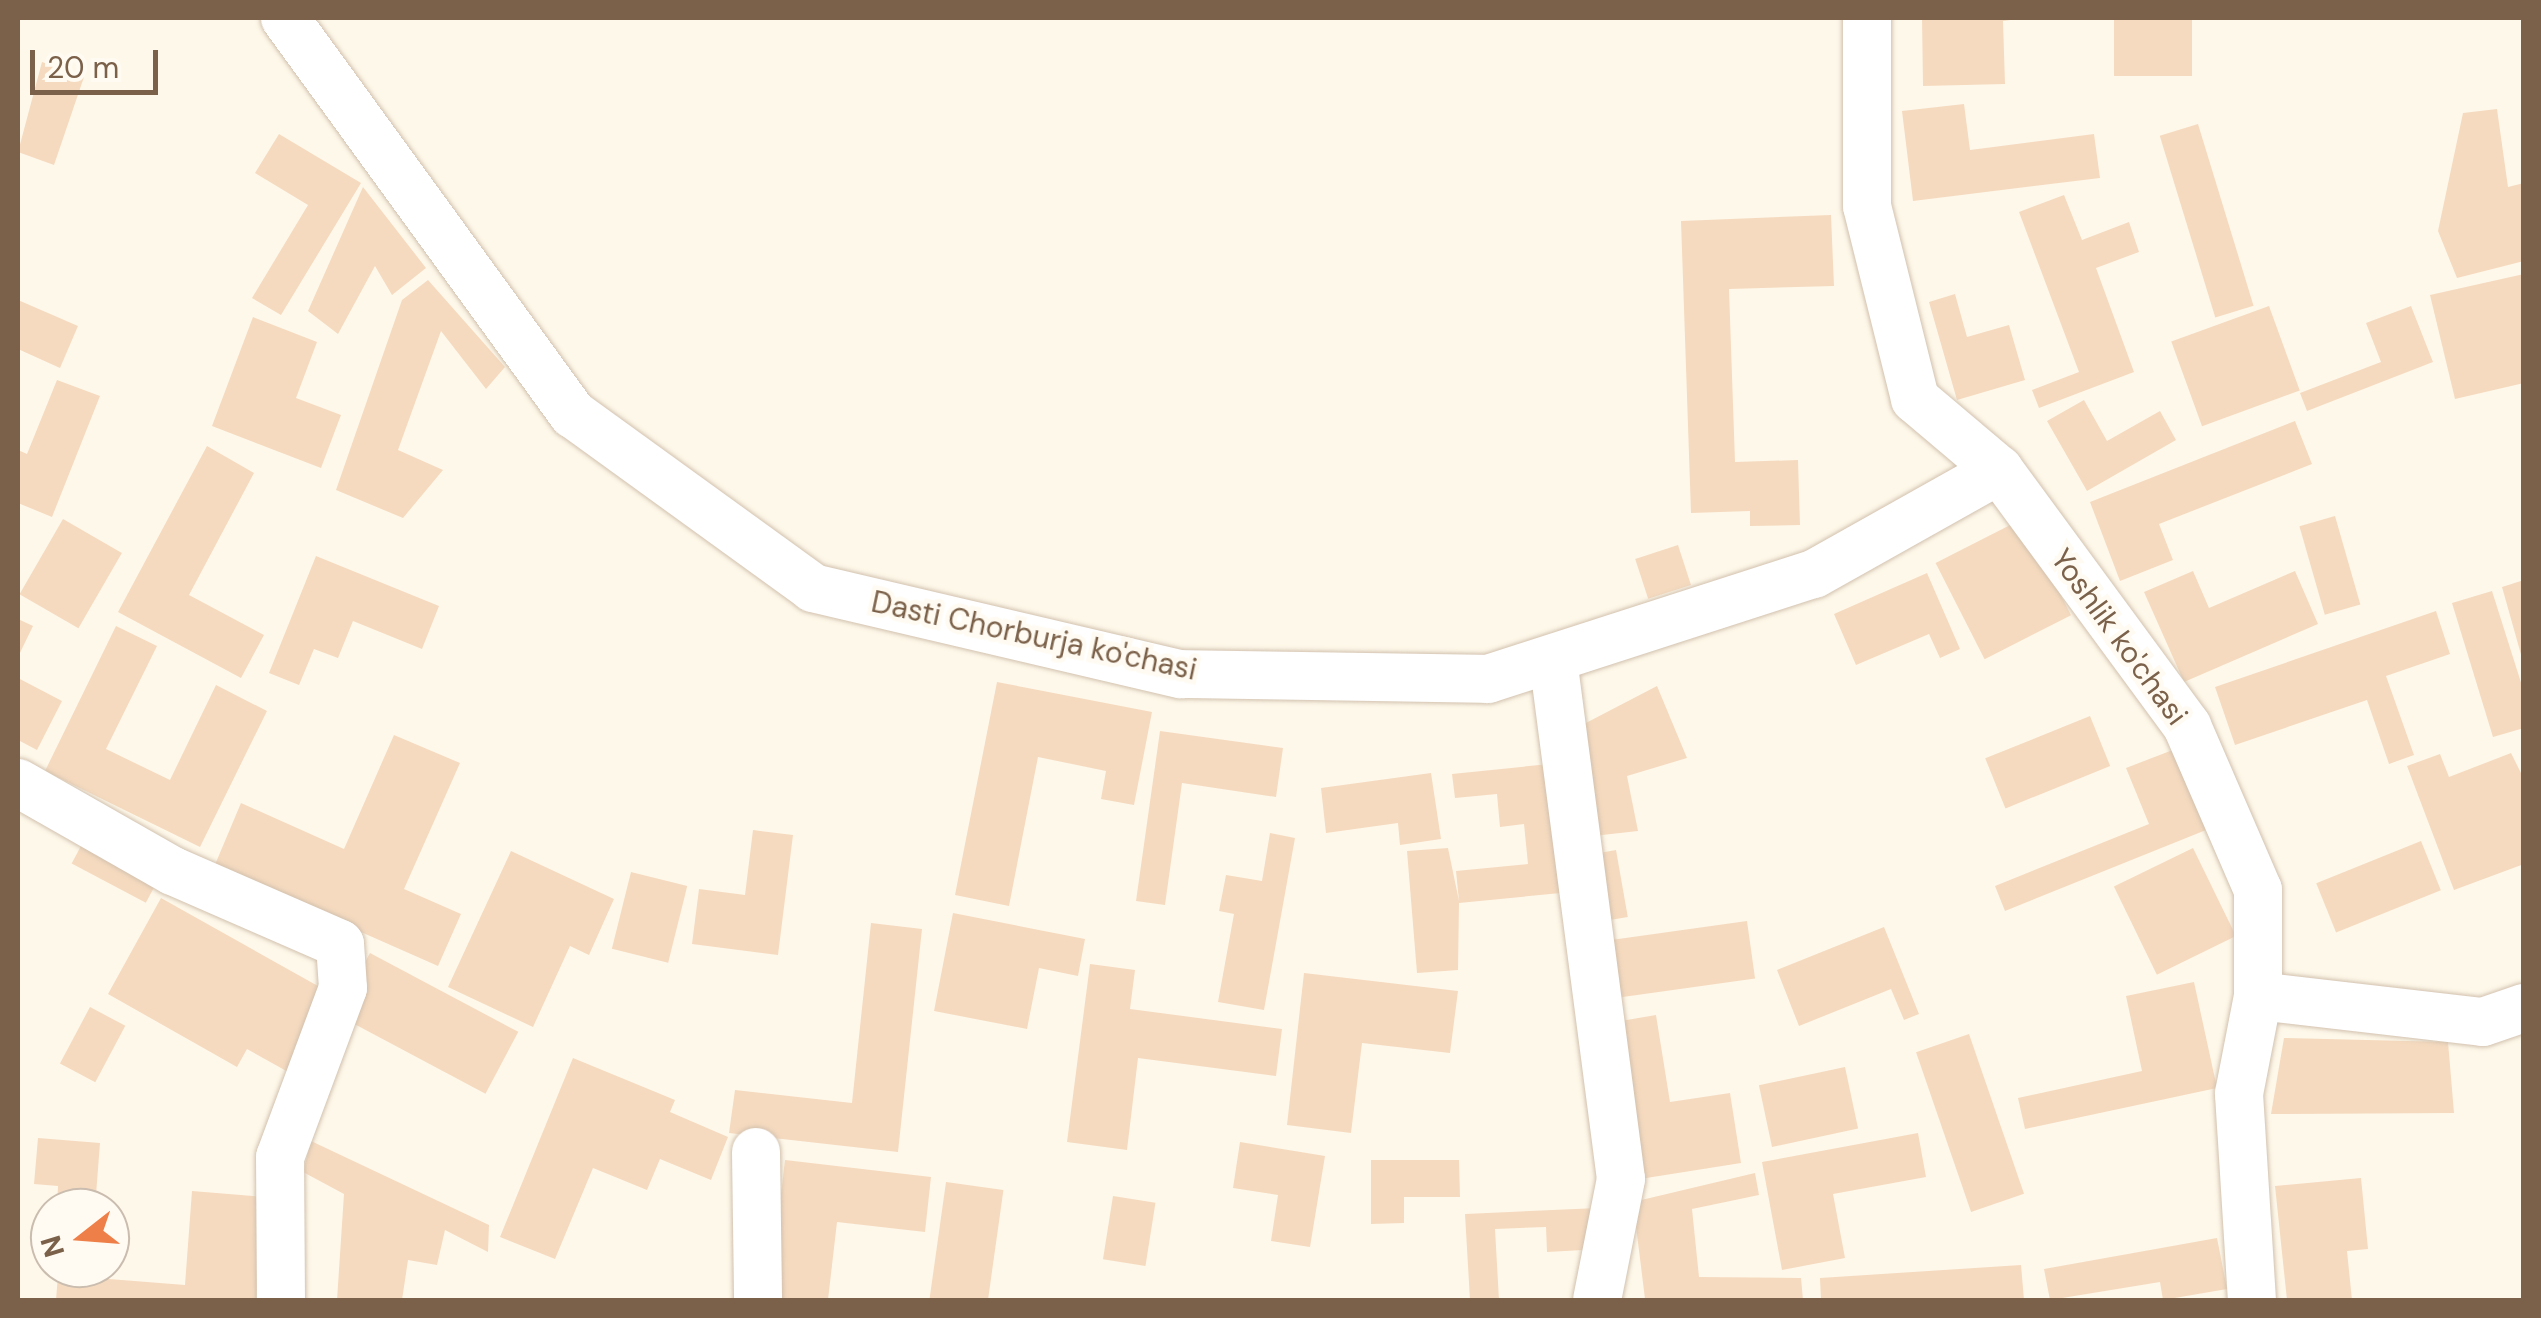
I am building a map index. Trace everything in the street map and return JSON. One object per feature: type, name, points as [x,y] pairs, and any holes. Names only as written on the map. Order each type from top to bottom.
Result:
[{"type":"street","name":"Dasti Chorburja ko'chasi","points":[[285,18],[573,414],[813,588],[1181,674],[1488,680],[1814,574],[1999,470]]},
{"type":"street","name":"Yoshlik ko'chasi","points":[[1867,18],[1867,206],[1916,399],[1999,470],[2187,726],[2258,890],[2258,996],[2239,1094],[2252,1300]]},
{"type":"street","points":[[1553,658],[1621,1178],[1597,1300]]},
{"type":"street","points":[[18,782],[173,871],[340,944],[343,988],[280,1157],[281,1300]]},
{"type":"street","points":[[2258,996],[2483,1022],[2524,1008]]},
{"type":"street","points":[[756,1152],[758,1300]]},
{"type":"building","points":[[1922,18],[2025,18],[2003,21],[2005,84],[1923,86]]},
{"type":"building","points":[[2114,18],[2192,18],[2192,76],[2114,76]]},
{"type":"building","points":[[42,62],[84,77],[54,165],[18,152]]},
{"type":"building","points":[[1964,104],[1970,150],[2094,134],[2100,178],[1913,201],[1902,111]]},
{"type":"building","points":[[2497,109],[2508,187],[2524,183],[2524,261],[2457,278],[2438,231],[2463,113]]},
{"type":"building","points":[[2198,124],[2254,306],[2215,317],[2160,136]]},
{"type":"building","points":[[279,134],[361,183],[281,315],[252,298],[308,205],[255,173]]},
{"type":"building","points":[[363,187],[426,268],[392,295],[375,266],[338,334],[308,311]]},
{"type":"building","points":[[2064,195],[2082,240],[2129,222],[2139,252],[2096,268],[2134,372],[2039,408],[2032,390],[2079,372],[2019,212]]},
{"type":"building","points":[[1831,215],[1834,286],[1729,289],[1735,462],[1798,460],[1800,525],[1750,526],[1750,511],[1691,513],[1681,221]]},
{"type":"building","points":[[2524,274],[2524,383],[2455,399],[2430,295]]},
{"type":"building","points":[[428,280],[505,367],[486,389],[441,331],[398,450],[443,470],[403,518],[336,490],[402,300]]},
{"type":"building","points":[[1955,294],[1967,337],[2009,325],[2025,380],[1957,400],[1929,302]]},
{"type":"building","points":[[18,300],[78,326],[60,368],[18,349]]},
{"type":"building","points":[[2269,306],[2300,391],[2202,426],[2171,342]]},
{"type":"building","points":[[2411,306],[2433,362],[2307,411],[2300,393],[2381,362],[2366,323]]},
{"type":"building","points":[[253,317],[317,342],[296,398],[341,415],[321,468],[212,426]]},
{"type":"building","points":[[57,380],[100,396],[52,517],[18,503],[18,450],[27,454]]},
{"type":"building","points":[[2084,400],[2107,441],[2160,411],[2176,440],[2087,491],[2047,421]]},
{"type":"building","points":[[2295,421],[2312,464],[2159,524],[2173,560],[2120,581],[2090,502]]},
{"type":"building","points":[[207,446],[254,473],[189,595],[264,635],[241,678],[118,612]]},
{"type":"building","points":[[2335,516],[2360,604],[2325,615],[2299,526]]},
{"type":"building","points":[[63,519],[122,553],[78,628],[20,594]]},
{"type":"building","points":[[2022,519],[2071,615],[1985,659],[1936,563]]},
{"type":"building","points":[[1678,545],[1691,585],[1648,599],[1635,559]]},
{"type":"building","points":[[316,556],[439,606],[422,649],[353,621],[338,658],[314,649],[299,685],[269,673]]},
{"type":"building","points":[[2193,571],[2209,608],[2295,571],[2318,624],[2184,682],[2144,592]]},
{"type":"building","points":[[1927,573],[1960,649],[1940,658],[1929,634],[1856,665],[1834,614]]},
{"type":"building","points":[[2524,580],[2524,658],[2522,658],[2502,587]]},
{"type":"building","points":[[2492,591],[2524,692],[2524,728],[2493,737],[2452,603]]},
{"type":"building","points":[[2436,611],[2450,654],[2386,676],[2414,755],[2389,764],[2367,700],[2235,745],[2215,687]]},
{"type":"building","points":[[18,619],[33,626],[18,657]]},
{"type":"building","points":[[116,626],[157,646],[106,749],[170,780],[216,685],[267,711],[200,847],[45,771]]},
{"type":"building","points":[[18,678],[62,701],[37,750],[18,740]]},
{"type":"building","points":[[997,682],[1152,712],[1134,805],[1101,799],[1106,771],[1038,757],[1009,906],[955,895]]},
{"type":"building","points":[[1657,686],[1687,758],[1627,776],[1638,831],[1593,836],[1582,725]]},
{"type":"building","points":[[2090,716],[2110,766],[2005,808],[1985,758]]},
{"type":"building","points":[[1160,731],[1283,748],[1276,797],[1182,783],[1165,905],[1136,901]]},
{"type":"building","points":[[394,735],[460,763],[404,889],[461,914],[438,966],[214,867],[241,803],[344,849]]},
{"type":"building","points":[[2183,746],[2216,826],[2005,911],[1995,886],[2149,824],[2126,768]]},
{"type":"building","points":[[2511,753],[2524,779],[2524,864],[2454,890],[2407,766],[2440,754],[2449,777]]},
{"type":"building","points":[[1559,763],[1571,892],[1459,903],[1458,970],[1417,973],[1407,851],[1448,848],[1459,901],[1456,871],[1528,864],[1524,824],[1500,827],[1497,794],[1455,798],[1452,774]]},
{"type":"building","points":[[1431,773],[1441,839],[1400,845],[1398,823],[1326,833],[1321,788]]},
{"type":"building","points":[[753,830],[793,835],[778,955],[692,944],[699,889],[745,895]]},
{"type":"building","points":[[1270,833],[1295,838],[1264,1010],[1218,1002],[1234,914],[1219,911],[1226,875],[1262,881]]},
{"type":"building","points":[[2421,841],[2441,890],[2336,932],[2316,883]]},
{"type":"building","points":[[82,844],[156,883],[146,903],[72,863]]},
{"type":"building","points":[[2193,848],[2236,936],[2157,975],[2114,887]]},
{"type":"building","points":[[1616,850],[1628,917],[1607,921],[1595,854]]},
{"type":"building","points":[[511,851],[614,899],[589,955],[570,946],[533,1027],[448,987]]},
{"type":"building","points":[[631,872],[687,886],[668,963],[612,949]]},
{"type":"building","points":[[161,898],[334,995],[290,1073],[247,1049],[237,1067],[108,994]]},
{"type":"building","points":[[953,913],[1085,939],[1078,976],[1039,968],[1027,1029],[934,1011]]},
{"type":"building","points":[[1747,921],[1755,978],[1617,998],[1609,940]]},
{"type":"building","points":[[871,923],[922,929],[898,1152],[729,1133],[735,1090],[852,1103]]},
{"type":"building","points":[[1884,927],[1919,1014],[1904,1020],[1891,989],[1799,1026],[1777,970]]},
{"type":"building","points":[[370,953],[518,1032],[485,1094],[337,1015]]},
{"type":"building","points":[[1090,964],[1135,970],[1130,1009],[1282,1029],[1276,1076],[1138,1058],[1127,1150],[1067,1142]]},
{"type":"building","points":[[1304,973],[1458,991],[1450,1053],[1362,1043],[1351,1133],[1287,1125]]},
{"type":"building","points":[[2194,982],[2217,1088],[2025,1129],[2018,1098],[2142,1071],[2126,996]]},
{"type":"building","points":[[90,1007],[125,1026],[95,1082],[60,1064]]},
{"type":"building","points":[[1656,1015],[1670,1102],[1730,1093],[1741,1163],[1640,1179],[1615,1022]]},
{"type":"building","points":[[1969,1034],[2024,1194],[1971,1212],[1916,1052]]},
{"type":"building","points":[[2284,1038],[2448,1042],[2454,1113],[2271,1114]]},
{"type":"building","points":[[573,1058],[675,1100],[670,1112],[728,1137],[711,1180],[660,1159],[647,1190],[593,1168],[555,1259],[500,1237]]},
{"type":"building","points":[[1845,1067],[1858,1129],[1772,1147],[1759,1085]]},
{"type":"building","points":[[1918,1133],[1926,1177],[1833,1194],[1845,1258],[1782,1270],[1762,1162]]},
{"type":"building","points":[[38,1138],[100,1143],[97,1188],[34,1184]]},
{"type":"building","points":[[311,1141],[489,1225],[488,1252],[445,1230],[437,1265],[408,1260],[402,1300],[337,1300],[344,1194],[303,1172]]},
{"type":"building","points":[[1240,1142],[1325,1156],[1310,1247],[1271,1241],[1278,1195],[1233,1188]]},
{"type":"building","points":[[785,1160],[931,1177],[925,1232],[837,1222],[828,1300],[769,1300]]},
{"type":"building","points":[[1371,1160],[1459,1160],[1460,1197],[1404,1197],[1404,1223],[1371,1224]]},
{"type":"building","points":[[1755,1173],[1759,1195],[1692,1209],[1699,1277],[1801,1278],[1803,1300],[1645,1299],[1633,1202]]},
{"type":"building","points":[[2361,1178],[2368,1249],[2347,1251],[2352,1300],[2287,1300],[2275,1186]]},
{"type":"building","points":[[946,1182],[1003,1190],[988,1300],[929,1300]]},
{"type":"building","points":[[192,1191],[264,1197],[256,1300],[56,1300],[57,1288],[130,1288],[130,1281],[185,1285]]},
{"type":"building","points":[[1113,1196],[1155,1203],[1145,1266],[1103,1259]]},
{"type":"building","points":[[1598,1208],[1601,1249],[1547,1252],[1546,1227],[1495,1229],[1499,1300],[1470,1300],[1465,1214]]},
{"type":"building","points":[[2217,1238],[2227,1289],[2163,1300],[2160,1282],[2050,1300],[2044,1269]]},
{"type":"building","points":[[2021,1265],[2024,1300],[1821,1300],[1820,1278]]}]
